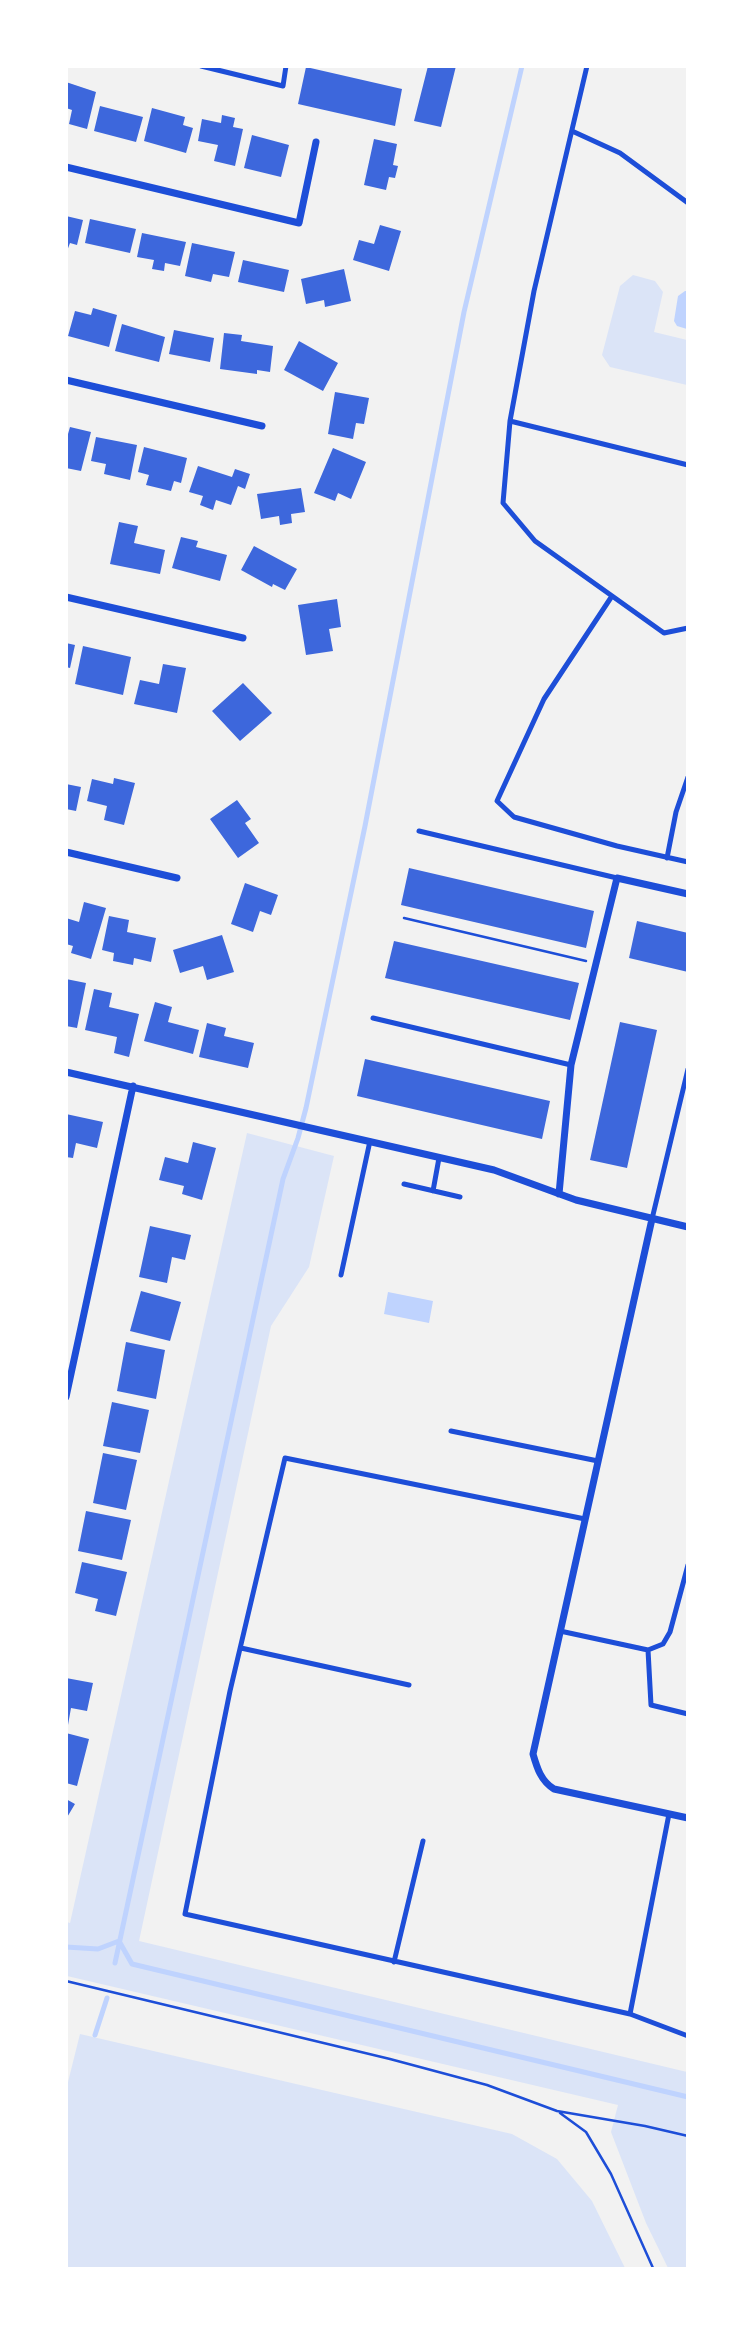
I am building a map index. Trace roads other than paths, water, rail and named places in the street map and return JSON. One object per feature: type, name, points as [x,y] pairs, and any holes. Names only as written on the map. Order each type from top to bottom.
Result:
[{"type":"street","points":[[66,167],[299,223],[316,142]]},
{"type":"street","points":[[66,380],[262,426]]},
{"type":"street","points":[[66,597],[243,638]]},
{"type":"street","points":[[66,852],[177,878]]},
{"type":"street","points":[[559,1194],[571,1065],[617,878],[688,894]]},
{"type":"street","points":[[66,1072],[502,1172],[559,1194],[688,1227]]},
{"type":"street","points":[[66,1397],[133,1086]]},
{"type":"street","points":[[652,1219],[534,1754],[540,1775],[547,1785],[569,1793],[688,1818]]},
{"type":"lane","points":[[201,66],[283,86],[286,66]]},
{"type":"lane","points":[[587,66],[534,291],[510,421],[503,503],[535,541],[664,633],[688,628]]},
{"type":"lane","points":[[572,131],[620,153],[688,203]]},
{"type":"lane","points":[[510,421],[688,465]]},
{"type":"lane","points":[[612,596],[544,699],[497,800],[514,817],[688,862]]},
{"type":"lane","points":[[667,858],[688,777]]},
{"type":"lane","points":[[419,831],[617,878]]},
{"type":"lane","points":[[373,1018],[571,1065]]},
{"type":"lane","points":[[652,1219],[688,1069]]},
{"type":"lane","points":[[341,1275],[370,1141]]},
{"type":"lane","points":[[433,1191],[439,1158]]},
{"type":"lane","points":[[404,1184],[460,1196]]},
{"type":"lane","points":[[451,1431],[598,1461]]},
{"type":"lane","points":[[585,1518],[285,1458],[241,1648],[185,1914],[630,2014],[688,2036]]},
{"type":"lane","points":[[560,1631],[648,1650],[663,1644],[670,1632],[688,1565]]},
{"type":"lane","points":[[241,1648],[408,1685]]},
{"type":"lane","points":[[648,1650],[651,1705],[688,1714]]},
{"type":"lane","points":[[630,2014],[669,1814]]},
{"type":"lane","points":[[394,1962],[423,1841]]},
{"type":"water","points":[[685,291],[687,329],[677,326],[674,321],[678,296]]},
{"type":"water","points":[[388,1292],[433,1301],[429,1323],[384,1314]]},
{"type":"waterway","points":[[115,1963],[283,1179],[306,1108],[365,826],[464,312],[522,66]]},
{"type":"waterway","points":[[119,1941],[132,1964],[688,2097]]},
{"type":"waterway","points":[[66,1947],[98,1949],[119,1941]]},
{"type":"waterway","points":[[95,2035],[107,1998]]}]
